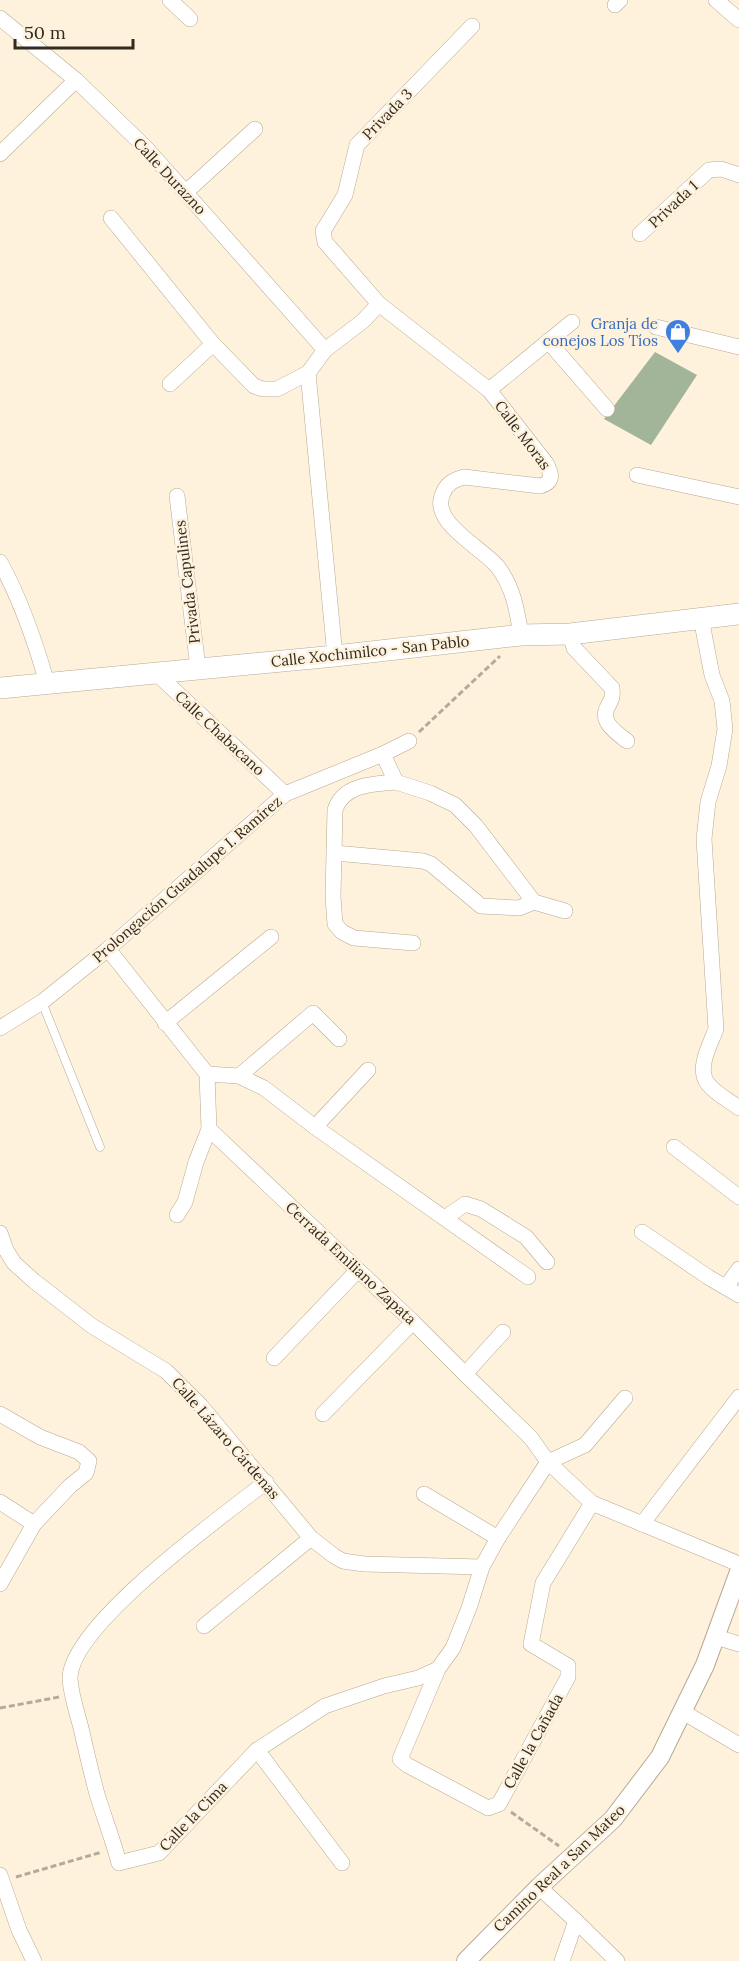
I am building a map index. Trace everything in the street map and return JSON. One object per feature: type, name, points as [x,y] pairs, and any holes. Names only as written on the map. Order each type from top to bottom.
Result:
[{"type":"main road","name":"Calle Xochimilco - San Pablo","points":[[0,688],[335,656],[521,635],[570,634],[739,614]]},
{"type":"street","points":[[170,0],[190,19]]},
{"type":"street","points":[[716,0],[739,20]]},
{"type":"street","name":"Calle Durazno","points":[[0,18],[76,80],[147,149],[325,350]]},
{"type":"street","name":"Privada 3","points":[[379,304],[325,242],[323,231],[345,195],[357,145],[472,26]]},
{"type":"street","points":[[0,154],[76,80]]},
{"type":"street","points":[[186,192],[255,129]]},
{"type":"street","name":"Privada 1","points":[[640,234],[709,170],[721,169],[739,174]]},
{"type":"street","points":[[111,218],[213,344],[254,386],[263,389],[277,389],[308,373],[325,350],[363,321],[379,304]]},
{"type":"street","name":"Calle Moras","points":[[379,304],[489,390],[552,473],[550,480],[540,486],[464,477],[453,480],[444,489],[440,500],[441,511],[453,528],[496,565],[510,585],[517,608],[521,635]]},
{"type":"street","points":[[489,390],[572,322]]},
{"type":"street","points":[[656,327],[739,347]]},
{"type":"street","points":[[548,341],[607,409]]},
{"type":"street","points":[[171,384],[213,344]]},
{"type":"street","points":[[308,373],[335,656]]},
{"type":"street","points":[[637,475],[739,497]]},
{"type":"street","name":"Privada Capulines","points":[[177,496],[198,668]]},
{"type":"street","points":[[0,562],[13,586],[48,683]]},
{"type":"street","points":[[701,618],[712,675],[722,701],[725,729],[719,766],[708,802],[704,839],[716,1029],[706,1055],[703,1071],[708,1084],[739,1108]]},
{"type":"street","points":[[570,634],[574,648],[612,688],[613,696],[604,712],[604,718],[608,725],[627,741]]},
{"type":"street","name":"Calle Chabacano","points":[[156,673],[285,794]]},
{"type":"street","name":"Prolongación Guadalupe I. Ramírez","points":[[0,1028],[42,1002],[108,948],[285,794],[409,741]]},
{"type":"street","points":[[383,754],[396,782]]},
{"type":"street","points":[[413,943],[354,938],[342,932],[335,924],[333,897],[335,810],[338,799],[346,792],[366,785],[396,782],[430,793],[455,805],[476,826],[534,902],[565,911]]},
{"type":"street","points":[[335,853],[423,861],[431,864],[481,906],[519,908],[534,902]]},
{"type":"street","points":[[165,1023],[271,937]]},
{"type":"street","points":[[108,948],[207,1074],[209,1130],[196,1162],[185,1202],[177,1215]]},
{"type":"street","points":[[239,1076],[314,1013],[339,1039]]},
{"type":"street","points":[[315,1127],[368,1070]]},
{"type":"street","points":[[207,1074],[239,1076],[264,1088],[315,1127],[528,1277]]},
{"type":"street","name":"Cerrada Emiliano Zapata","points":[[209,1130],[413,1322],[531,1438],[548,1462],[592,1503]]},
{"type":"street","points":[[674,1147],[739,1197]]},
{"type":"street","points":[[445,1218],[465,1204],[481,1209],[526,1237],[547,1262]]},
{"type":"street","points":[[642,1232],[708,1277],[733,1291],[739,1269]]},
{"type":"street","name":"Calle Lázaro Cárdenas","points":[[0,1233],[14,1263],[34,1281],[92,1326],[166,1371],[201,1406],[311,1538],[334,1556],[343,1561],[364,1564],[482,1567]]},
{"type":"street","points":[[273,1358],[358,1270]]},
{"type":"street","points":[[323,1414],[413,1322]]},
{"type":"street","points":[[465,1374],[503,1332]]},
{"type":"street","points":[[642,1524],[739,1397]]},
{"type":"street","points":[[438,1669],[453,1648],[482,1567],[498,1538],[548,1462],[585,1445],[625,1398]]},
{"type":"street","points":[[0,1414],[40,1437],[79,1452],[89,1461],[86,1473],[70,1486],[34,1524],[0,1584]]},
{"type":"street","points":[[115,1849],[97,1793],[73,1695],[70,1677],[76,1657],[109,1614],[148,1576],[266,1482]]},
{"type":"street","points":[[424,1494],[498,1538]]},
{"type":"street","points":[[0,1502],[34,1524]]},
{"type":"street","points":[[592,1503],[739,1563]]},
{"type":"street","name":"Calle la Cañada","points":[[438,1669],[399,1759],[488,1808],[499,1804],[568,1677],[568,1666],[531,1644],[532,1633],[543,1583],[592,1503]]},
{"type":"street","points":[[204,1626],[311,1538]]},
{"type":"street","name":"Camino Real a San Mateo","points":[[466,1961],[539,1887],[613,1819],[660,1758],[716,1637],[739,1572]]},
{"type":"street","points":[[716,1637],[739,1644]]},
{"type":"street","name":"Calle la Cima","points":[[115,1849],[118,1863],[159,1853],[257,1750],[325,1706],[384,1686],[418,1678],[438,1669]]},
{"type":"street","points":[[683,1712],[739,1745]]},
{"type":"street","points":[[257,1750],[342,1863]]},
{"type":"street","points":[[1,1878],[19,1930],[34,1961]]},
{"type":"street","points":[[539,1887],[617,1961]]},
{"type":"street","points":[[562,1961],[576,1921]]},
{"type":"lane","points":[[42,1002],[100,1147]]},
{"type":"path","points":[[409,741],[471,685],[521,635]]},
{"type":"path","points":[[0,1708],[73,1695]]},
{"type":"path","points":[[499,1804],[573,1856]]},
{"type":"path","points":[[1,1878],[115,1849]]},
{"type":"green space","points":[[655,352],[697,375],[651,445],[604,419]]},
{"type":"place","name":"Granja de conejos Los Tíos","points":[[678,355]]}]
